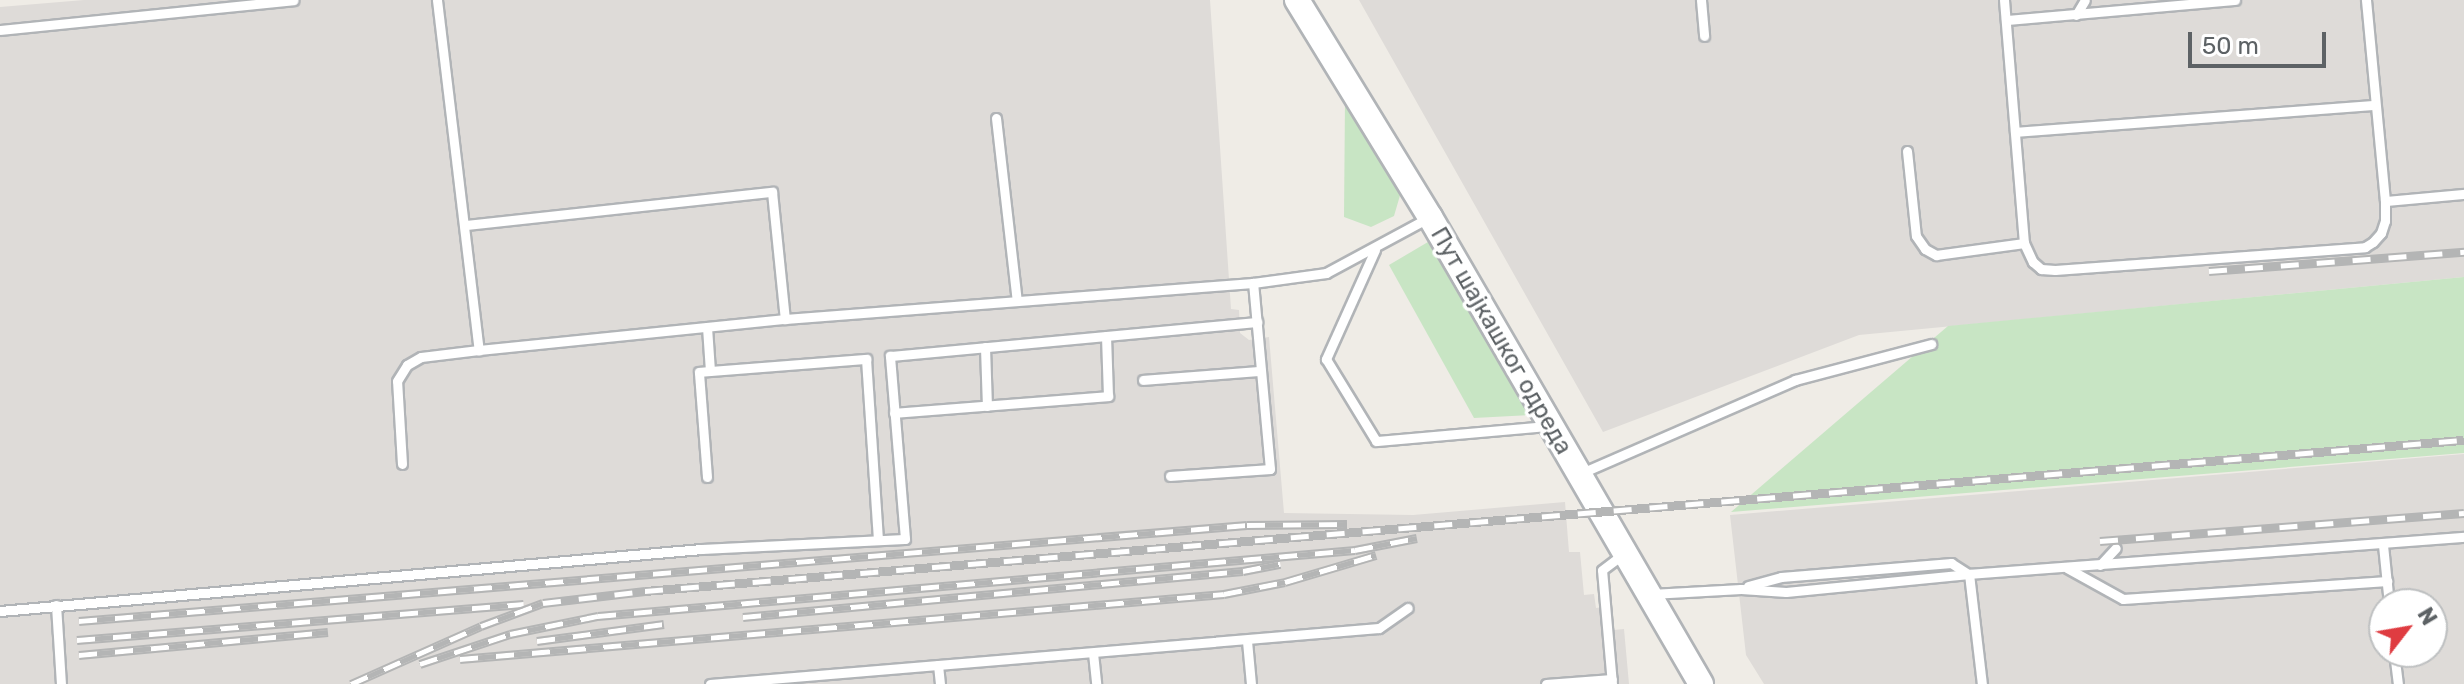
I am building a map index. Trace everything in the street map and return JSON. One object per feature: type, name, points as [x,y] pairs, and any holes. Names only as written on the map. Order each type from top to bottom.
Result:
[{"type":"street","name":"Пут шајкашког одреда","points":[[1297,0],[1430,217],[1701,684]]},
{"type":"lane","points":[[0,30],[293,0]]},
{"type":"lane","points":[[437,0],[479,350]]},
{"type":"lane","points":[[1701,0],[1704,36]]},
{"type":"lane","points":[[2004,0],[2024,243],[2033,262],[2041,269],[2055,270],[2365,247],[2381,233],[2385,201],[2366,0]]},
{"type":"lane","points":[[2076,15],[2085,0]]},
{"type":"lane","points":[[2006,20],[2235,0]]},
{"type":"lane","points":[[2015,132],[2375,105]]},
{"type":"lane","points":[[996,118],[1017,301]]},
{"type":"lane","points":[[1907,151],[1916,236],[1925,249],[1936,255],[2024,243]]},
{"type":"lane","points":[[466,225],[772,192],[785,319]]},
{"type":"lane","points":[[2385,201],[2464,194]]},
{"type":"lane","points":[[402,464],[397,381],[407,365],[421,357],[785,319],[1253,283],[1326,273],[1375,250],[1430,217]]},
{"type":"lane","points":[[1375,250],[1326,359],[1376,441],[1551,426]]},
{"type":"lane","points":[[1170,476],[1270,469],[1253,283]]},
{"type":"lane","points":[[0,611],[701,549],[905,539],[890,356],[1257,322]]},
{"type":"lane","points":[[707,327],[710,371]]},
{"type":"lane","points":[[894,413],[1108,396],[1106,336]]},
{"type":"lane","points":[[1578,474],[1795,380],[1931,344]]},
{"type":"lane","points":[[985,347],[987,406]]},
{"type":"lane","points":[[707,477],[699,372],[866,359],[878,540]]},
{"type":"lane","points":[[1143,380],[1261,371]]},
{"type":"lane","points":[[1648,595],[1741,589],[1786,592],[1969,574],[2464,537]]},
{"type":"lane","points":[[2383,545],[2388,588]]},
{"type":"lane","points":[[2100,565],[2116,548]]},
{"type":"lane","points":[[1546,684],[1612,681],[1602,570],[1624,554]]},
{"type":"lane","points":[[1741,589],[1781,577],[1951,563],[1969,574]]},
{"type":"lane","points":[[2065,567],[2123,599],[2387,581]]},
{"type":"lane","points":[[1969,574],[1982,684]]},
{"type":"lane","points":[[56,605],[61,684]]},
{"type":"lane","points":[[710,684],[1379,628],[1408,608]]},
{"type":"lane","points":[[1247,641],[1251,684]]},
{"type":"lane","points":[[1093,653],[1096,684]]},
{"type":"lane","points":[[938,665],[940,684]]},
{"type":"shaded area","points":[[84,0],[1210,0],[1231,309],[1239,310],[1240,333],[1249,340],[1269,337],[1284,513],[1413,515],[1565,502],[1569,552],[1580,552],[1584,595],[1594,594],[1596,608],[1611,606],[1614,630],[1624,629],[1629,684],[0,684],[0,7]]},
{"type":"shaded area","points":[[1359,0],[2464,0],[2464,277],[1859,335],[1603,432]]},
{"type":"shaded area","points":[[2464,454],[2464,684],[1764,684],[1746,655],[1730,515]]},
{"type":"green space","points":[[1345,100],[1401,192],[1394,216],[1371,227],[1344,217]]},
{"type":"green space","points":[[1428,242],[1529,415],[1474,418],[1389,265]]},
{"type":"green space","points":[[2464,277],[2464,453],[1731,512],[1948,326]]},
{"type":"railway","points":[[2209,271],[2464,252]]},
{"type":"railway","points":[[351,684],[481,626],[543,603],[645,591],[2464,440]]},
{"type":"railway","points":[[2100,541],[2464,513]]},
{"type":"railway","points":[[79,621],[1247,525],[1347,524]]},
{"type":"railway","points":[[420,664],[510,634],[598,616],[1355,550],[1417,538]]},
{"type":"railway","points":[[460,659],[1224,594],[1285,582],[1376,555]]},
{"type":"railway","points":[[743,617],[1243,571],[1280,564]]},
{"type":"railway","points":[[77,640],[524,604]]},
{"type":"railway","points":[[537,641],[664,624]]},
{"type":"railway","points":[[79,655],[328,632]]}]
